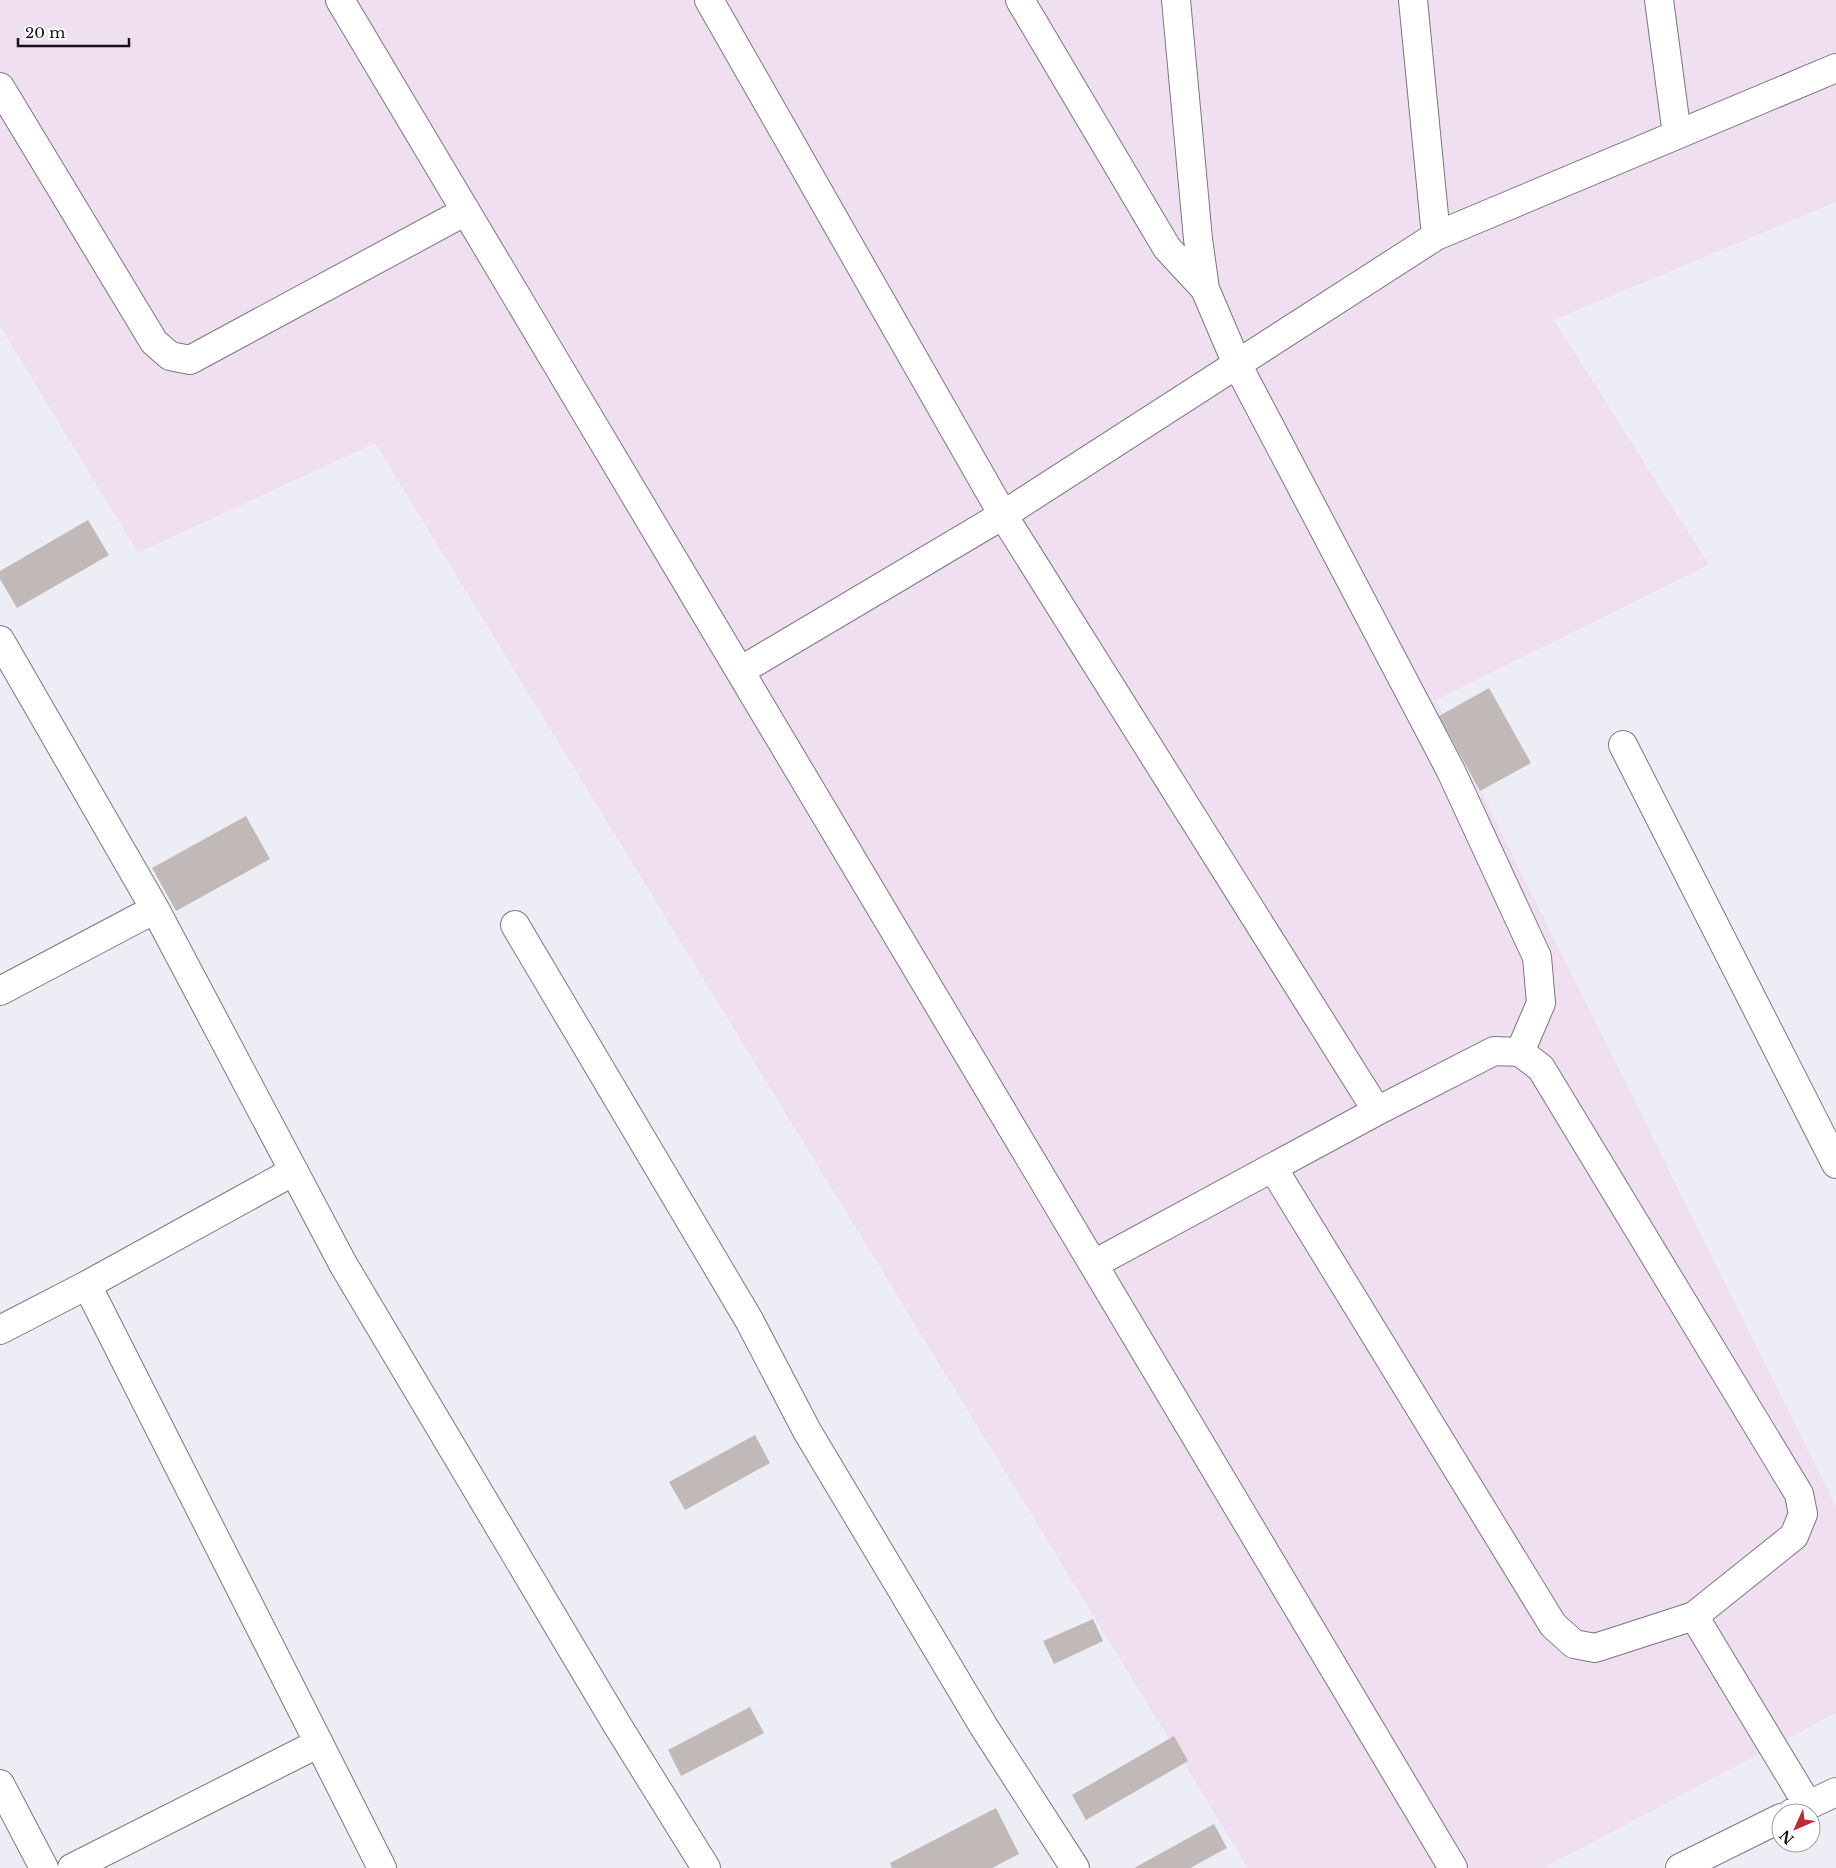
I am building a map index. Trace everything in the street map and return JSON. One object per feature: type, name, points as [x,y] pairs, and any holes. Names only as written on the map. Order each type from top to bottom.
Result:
[{"type":"street","points":[[340,0],[1453,1868]]},
{"type":"street","points":[[709,0],[1003,515],[1377,1111]]},
{"type":"street","points":[[1020,0],[1168,248],[1205,289]]},
{"type":"street","points":[[1176,0],[1198,239],[1205,289],[1237,364],[1450,769],[1536,957],[1541,1003],[1520,1052]]},
{"type":"street","points":[[1413,0],[1436,236]]},
{"type":"street","points":[[1659,0],[1677,135]]},
{"type":"street","points":[[740,671],[1003,515],[1436,236],[1836,68]]},
{"type":"street","points":[[0,87],[154,342],[170,356],[190,360],[466,211]]},
{"type":"street","points":[[2,648],[155,909],[343,1264],[611,1715],[706,1868]]},
{"type":"street","points":[[1623,745],[1836,1164]]},
{"type":"street","points":[[0,991],[155,909]]},
{"type":"street","points":[[514,925],[749,1320],[807,1430],[984,1727],[1075,1868]]},
{"type":"street","points":[[1094,1264],[1377,1111],[1494,1051],[1520,1052],[1541,1068],[1799,1494],[1802,1514],[1794,1536],[1694,1616],[1595,1648],[1574,1644],[1554,1625],[1273,1168]]},
{"type":"street","points":[[0,1330],[87,1285],[294,1171]]},
{"type":"street","points":[[87,1285],[382,1868]]},
{"type":"street","points":[[1694,1616],[1797,1803]]},
{"type":"street","points":[[72,1868],[319,1743]]},
{"type":"street","points":[[0,1784],[44,1868]]},
{"type":"street","points":[[1813,1803],[1836,1792]]},
{"type":"street","points":[[1680,1868],[1771,1823]]},
{"type":"shaded area","points":[[0,0],[1836,0],[1836,202],[1554,320],[1709,565],[1436,700],[1836,1507],[1836,1713],[1544,1868],[1248,1868],[375,443],[138,553],[0,326]]},
{"type":"building","points":[[88,520],[109,555],[17,608],[0,579],[0,571]]},
{"type":"building","points":[[1489,688],[1531,763],[1480,791],[1439,716]]},
{"type":"building","points":[[246,816],[270,859],[176,911],[152,868]]},
{"type":"building","points":[[755,1435],[770,1463],[685,1510],[669,1482]]},
{"type":"building","points":[[1093,1619],[1103,1641],[1054,1664],[1043,1641]]},
{"type":"building","points":[[750,1707],[764,1733],[681,1776],[668,1750]]},
{"type":"building","points":[[1174,1736],[1188,1761],[1086,1820],[1072,1795]]},
{"type":"building","points":[[996,1808],[1019,1854],[992,1868],[892,1868],[890,1863]]},
{"type":"building","points":[[1214,1824],[1227,1848],[1190,1868],[1134,1868]]}]
